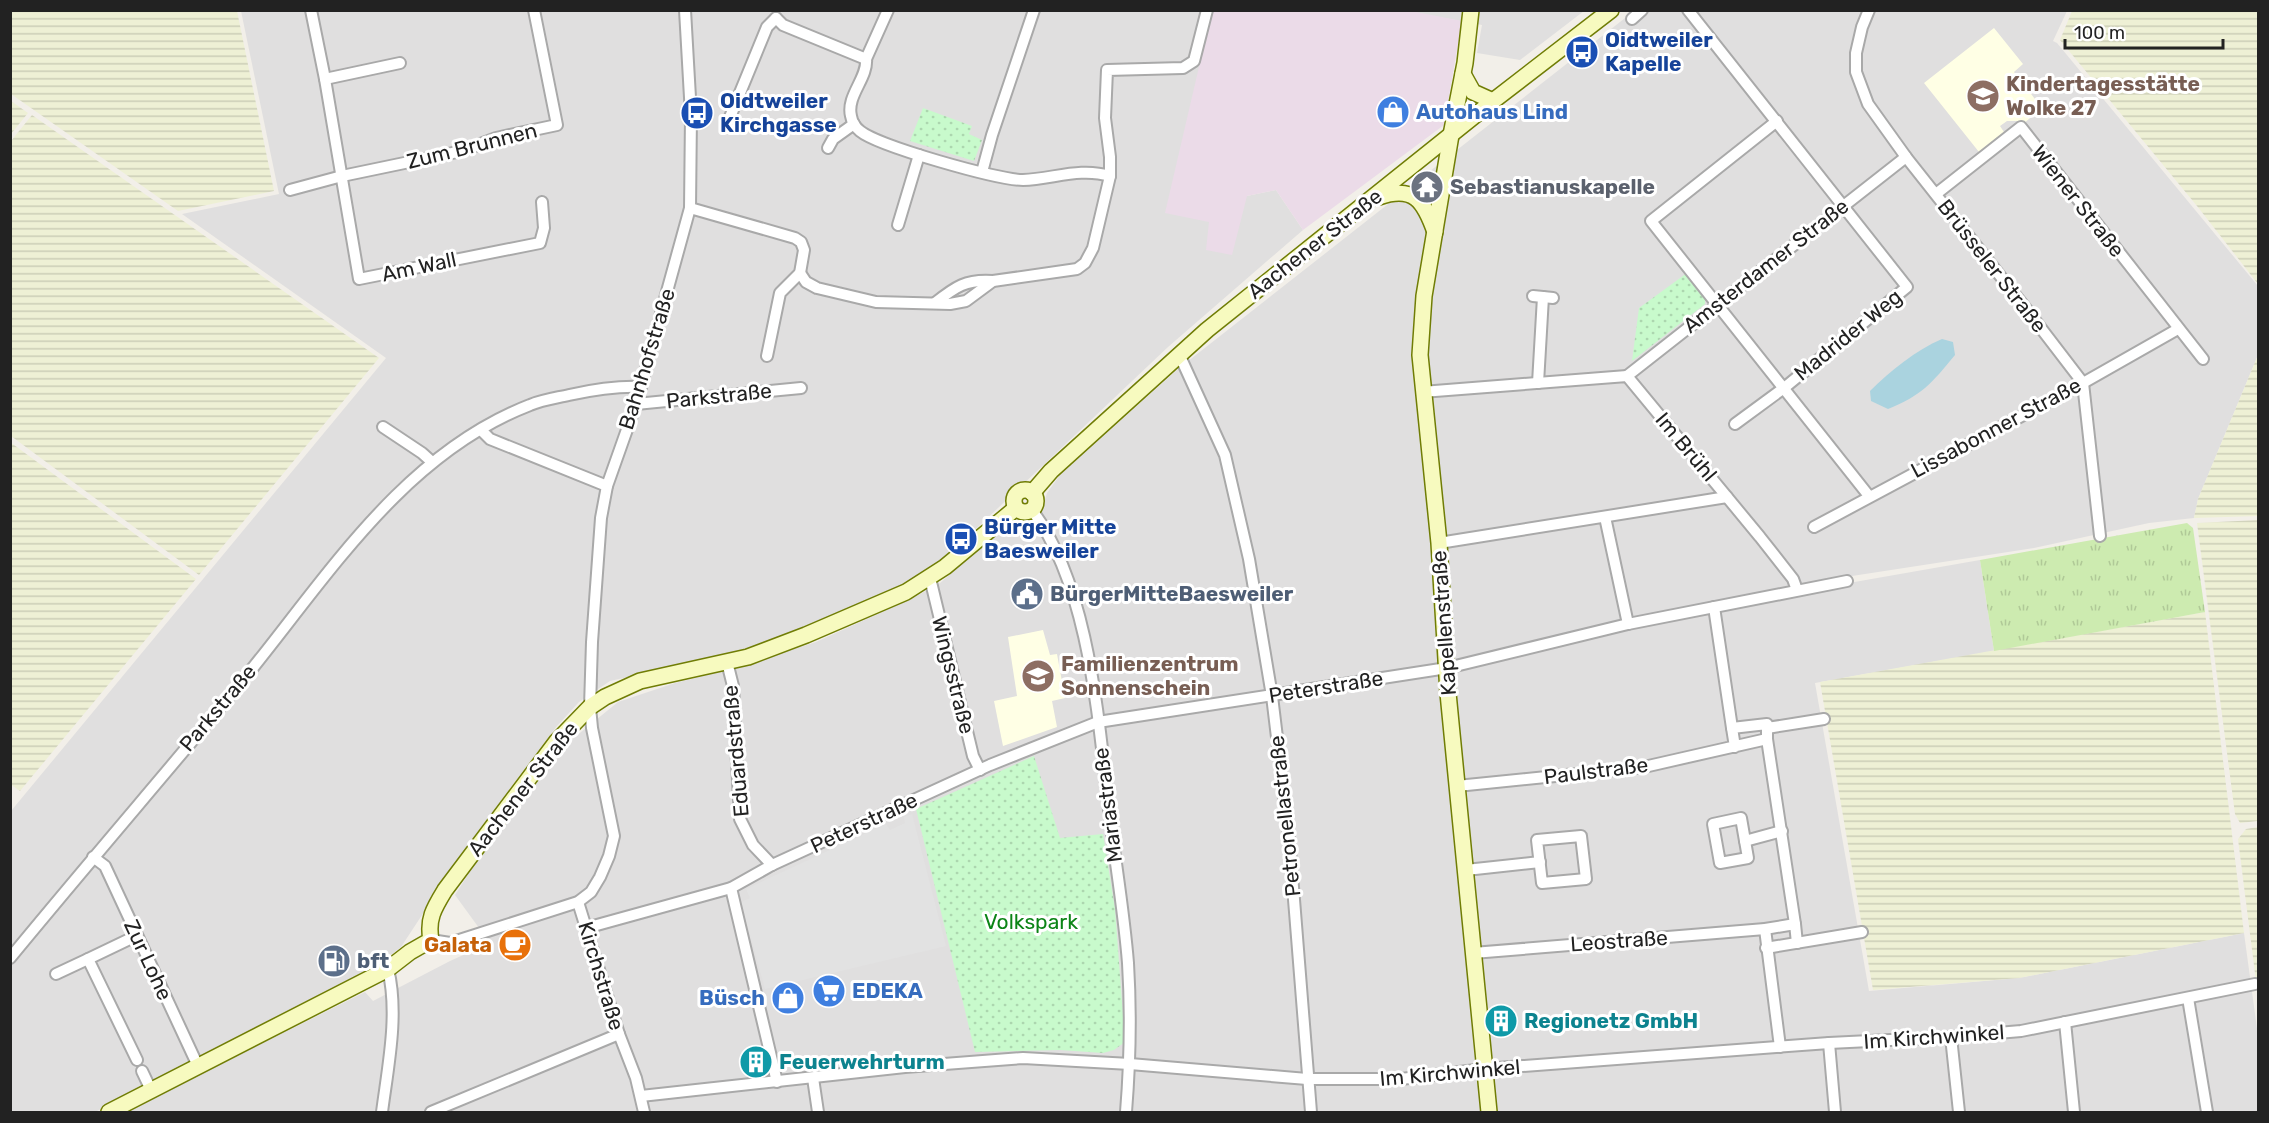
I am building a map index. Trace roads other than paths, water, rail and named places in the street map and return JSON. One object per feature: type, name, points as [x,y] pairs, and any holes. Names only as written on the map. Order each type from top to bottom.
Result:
[{"type":"main road","name":"Kapellenstraße","points":[[1471,10],[1463,74],[1450,135],[1424,296],[1420,355],[1439,543],[1456,786],[1489,1113]]},
{"type":"main road","name":"Aachener Straße","points":[[1032,493],[1051,471],[1207,330],[1450,135],[1611,10]]},
{"type":"main road","points":[[1463,74],[1473,92],[1493,101]]},
{"type":"main road","points":[[1370,200],[1396,192],[1407,193],[1425,207],[1435,232]]},
{"type":"main road","points":[[1028,490],[1032,493],[1036,501],[1032,510],[1024,512],[1016,508],[1014,497],[1017,493],[1028,490]]},
{"type":"main road","name":"Aachener Straße","points":[[431,940],[429,927],[431,914],[445,890],[557,741],[590,707],[613,692],[640,681],[727,662],[806,635],[896,597],[930,579],[1016,508]]},
{"type":"main road","points":[[110,1113],[388,969],[431,940]]},
{"type":"street","points":[[290,190],[342,176],[311,10]]},
{"type":"street","name":"Zum Brunnen","points":[[342,176],[462,151],[496,138],[557,125],[534,10]]},
{"type":"street","name":"Bahnhofstraße","points":[[590,707],[600,529],[607,486],[636,404],[690,208],[691,115],[686,10]]},
{"type":"street","points":[[888,10],[866,59],[867,66],[851,104],[850,114],[854,124],[861,132],[919,155],[1022,180],[1094,171],[1110,176]]},
{"type":"street","points":[[982,172],[1034,10]]},
{"type":"street","points":[[935,303],[952,290],[974,279],[993,281],[1077,268],[1085,263],[1093,248],[1110,176],[1105,118],[1107,70],[1183,68],[1194,61],[1207,10]]},
{"type":"street","points":[[1632,19],[1642,10]]},
{"type":"street","points":[[1688,10],[1844,205]]},
{"type":"street","name":"Brüsseler Straße","points":[[1869,10],[1856,53],[1856,72],[1868,104],[1906,157],[2083,383]]},
{"type":"street","points":[[728,122],[767,27],[775,14],[783,25],[866,59]]},
{"type":"street","points":[[325,79],[400,63]]},
{"type":"street","points":[[1777,121],[1651,221],[1869,496]]},
{"type":"street","points":[[828,148],[833,139],[854,124]]},
{"type":"street","name":"Wiener Straße","points":[[1936,194],[2021,127],[2203,359]]},
{"type":"street","points":[[898,225],[919,155]]},
{"type":"street","name":"Amsterdamer Straße","points":[[1627,376],[1906,157]]},
{"type":"street","name":"Am Wall","points":[[342,176],[359,279],[540,243],[544,228],[542,202]]},
{"type":"street","name":"Madrider Weg","points":[[1735,424],[1907,287],[1844,205]]},
{"type":"street","points":[[690,208],[795,238],[801,242],[804,250],[800,273],[780,293],[767,356]]},
{"type":"street","points":[[800,273],[806,282],[817,288],[876,302],[950,304],[966,301],[993,281]]},
{"type":"street","points":[[1538,383],[1543,297]]},
{"type":"street","name":"Lissabonner Straße","points":[[1814,527],[2083,383],[2178,329]]},
{"type":"street","name":"Petronellastraße","points":[[1179,354],[1225,455],[1249,559],[1272,696],[1289,837],[1311,1113]]},
{"type":"street","points":[[1422,392],[1627,376]]},
{"type":"street","name":"Im Brühl","points":[[1627,376],[1793,579],[1797,590]]},
{"type":"street","points":[[2083,383],[2100,536]]},
{"type":"street","name":"Parkstraße","points":[[10,958],[236,689],[277,635],[359,536],[394,497],[432,462],[460,441],[499,418],[532,404],[582,392],[641,387]]},
{"type":"street","name":"Parkstraße","points":[[636,404],[801,388]]},
{"type":"street","points":[[383,427],[432,462]]},
{"type":"street","points":[[480,430],[490,439],[607,486]]},
{"type":"street","points":[[1439,543],[1727,497]]},
{"type":"street","name":"Mariastraße","points":[[1032,510],[1055,548],[1071,586],[1089,667],[1098,722],[1128,963],[1130,1064],[1126,1113]]},
{"type":"street","points":[[1605,517],[1628,624]]},
{"type":"street","name":"Wingsstraße","points":[[930,579],[973,756],[980,770]]},
{"type":"street","name":"Peterstraße","points":[[586,928],[731,888],[772,865],[980,770],[1098,722],[1447,668],[1628,624],[1847,581]]},
{"type":"street","points":[[1714,607],[1735,747]]},
{"type":"street","name":"Eduardstraße","points":[[727,662],[733,686],[740,819],[753,845],[772,865]]},
{"type":"street","name":"Kirchstraße","points":[[590,707],[592,728],[614,836],[600,877],[591,892],[578,902],[641,1096],[644,1113]]},
{"type":"street","name":"Paulstraße","points":[[1456,786],[1644,767],[1735,747],[1767,734],[1824,719]]},
{"type":"street","name":"Paulstraße","points":[[1732,728],[1767,724],[1767,734]]},
{"type":"street","points":[[1767,734],[1797,943]]},
{"type":"street","points":[[1741,819],[1745,841],[1748,858],[1720,863],[1713,824],[1741,819]]},
{"type":"street","points":[[1745,841],[1782,831]]},
{"type":"street","points":[[1581,836],[1586,879],[1542,883],[1540,862],[1537,840],[1581,836]]},
{"type":"street","name":"Zur Lohe","points":[[93,857],[105,866],[198,1066]]},
{"type":"street","points":[[1466,870],[1540,862]]},
{"type":"street","points":[[731,888],[777,1082]]},
{"type":"street","points":[[431,940],[450,943],[578,902]]},
{"type":"street","name":"Leostraße","points":[[1473,953],[1765,929],[1795,924]]},
{"type":"street","points":[[1765,929],[1780,1047]]},
{"type":"street","points":[[1766,948],[1862,932]]},
{"type":"street","points":[[56,974],[136,936]]},
{"type":"street","points":[[88,959],[137,1060]]},
{"type":"street","points":[[382,1113],[393,988],[388,969]]},
{"type":"street","name":"Im Kirchwinkel","points":[[641,1096],[905,1067],[1023,1058],[1130,1064],[1307,1079],[1401,1079],[1484,1069],[2020,1031],[2254,984]]},
{"type":"street","points":[[2188,998],[2207,1113]]},
{"type":"street","points":[[2065,1022],[2074,1113]]},
{"type":"street","points":[[431,1113],[619,1034]]},
{"type":"street","points":[[1951,1037],[1959,1113]]},
{"type":"street","points":[[1829,1043],[1835,1113]]},
{"type":"street","points":[[142,1071],[151,1090]]},
{"type":"street","points":[[813,1078],[818,1113]]},
{"type":"water","points":[[1942,339],[1953,342],[1955,355],[1925,388],[1888,409],[1871,401],[1870,391],[1886,376],[1913,355]]},
{"type":"place","name":"Oidtweiler Kapelle","points":[[1582,52]]},
{"type":"place","name":"Kindertagesstätte Wolke 27","points":[[1983,96]]},
{"type":"place","name":"Autohaus Lind","points":[[1393,112]]},
{"type":"place","name":"Oidtweiler Kirchgasse","points":[[697,113]]},
{"type":"place","name":"Sebastianuskapelle","points":[[1427,187]]},
{"type":"place","name":"Bürger Mitte Baesweiler","points":[[961,539]]},
{"type":"place","name":"BürgerMitteBaesweiler","points":[[1027,594]]},
{"type":"place","name":"Familienzentrum Sonnenschein","points":[[1038,676]]},
{"type":"place","name":"Galata","points":[[515,945]]},
{"type":"place","name":"bft","points":[[334,961]]},
{"type":"place","name":"EDEKA","points":[[829,991]]},
{"type":"place","name":"Büsch","points":[[788,998]]},
{"type":"place","name":"Regionetz GmbH","points":[[1501,1021]]},
{"type":"place","name":"Feuerwehrturm","points":[[756,1062]]},
{"type":"park label","name":"Volkspark","points":[[1031,922]]}]
